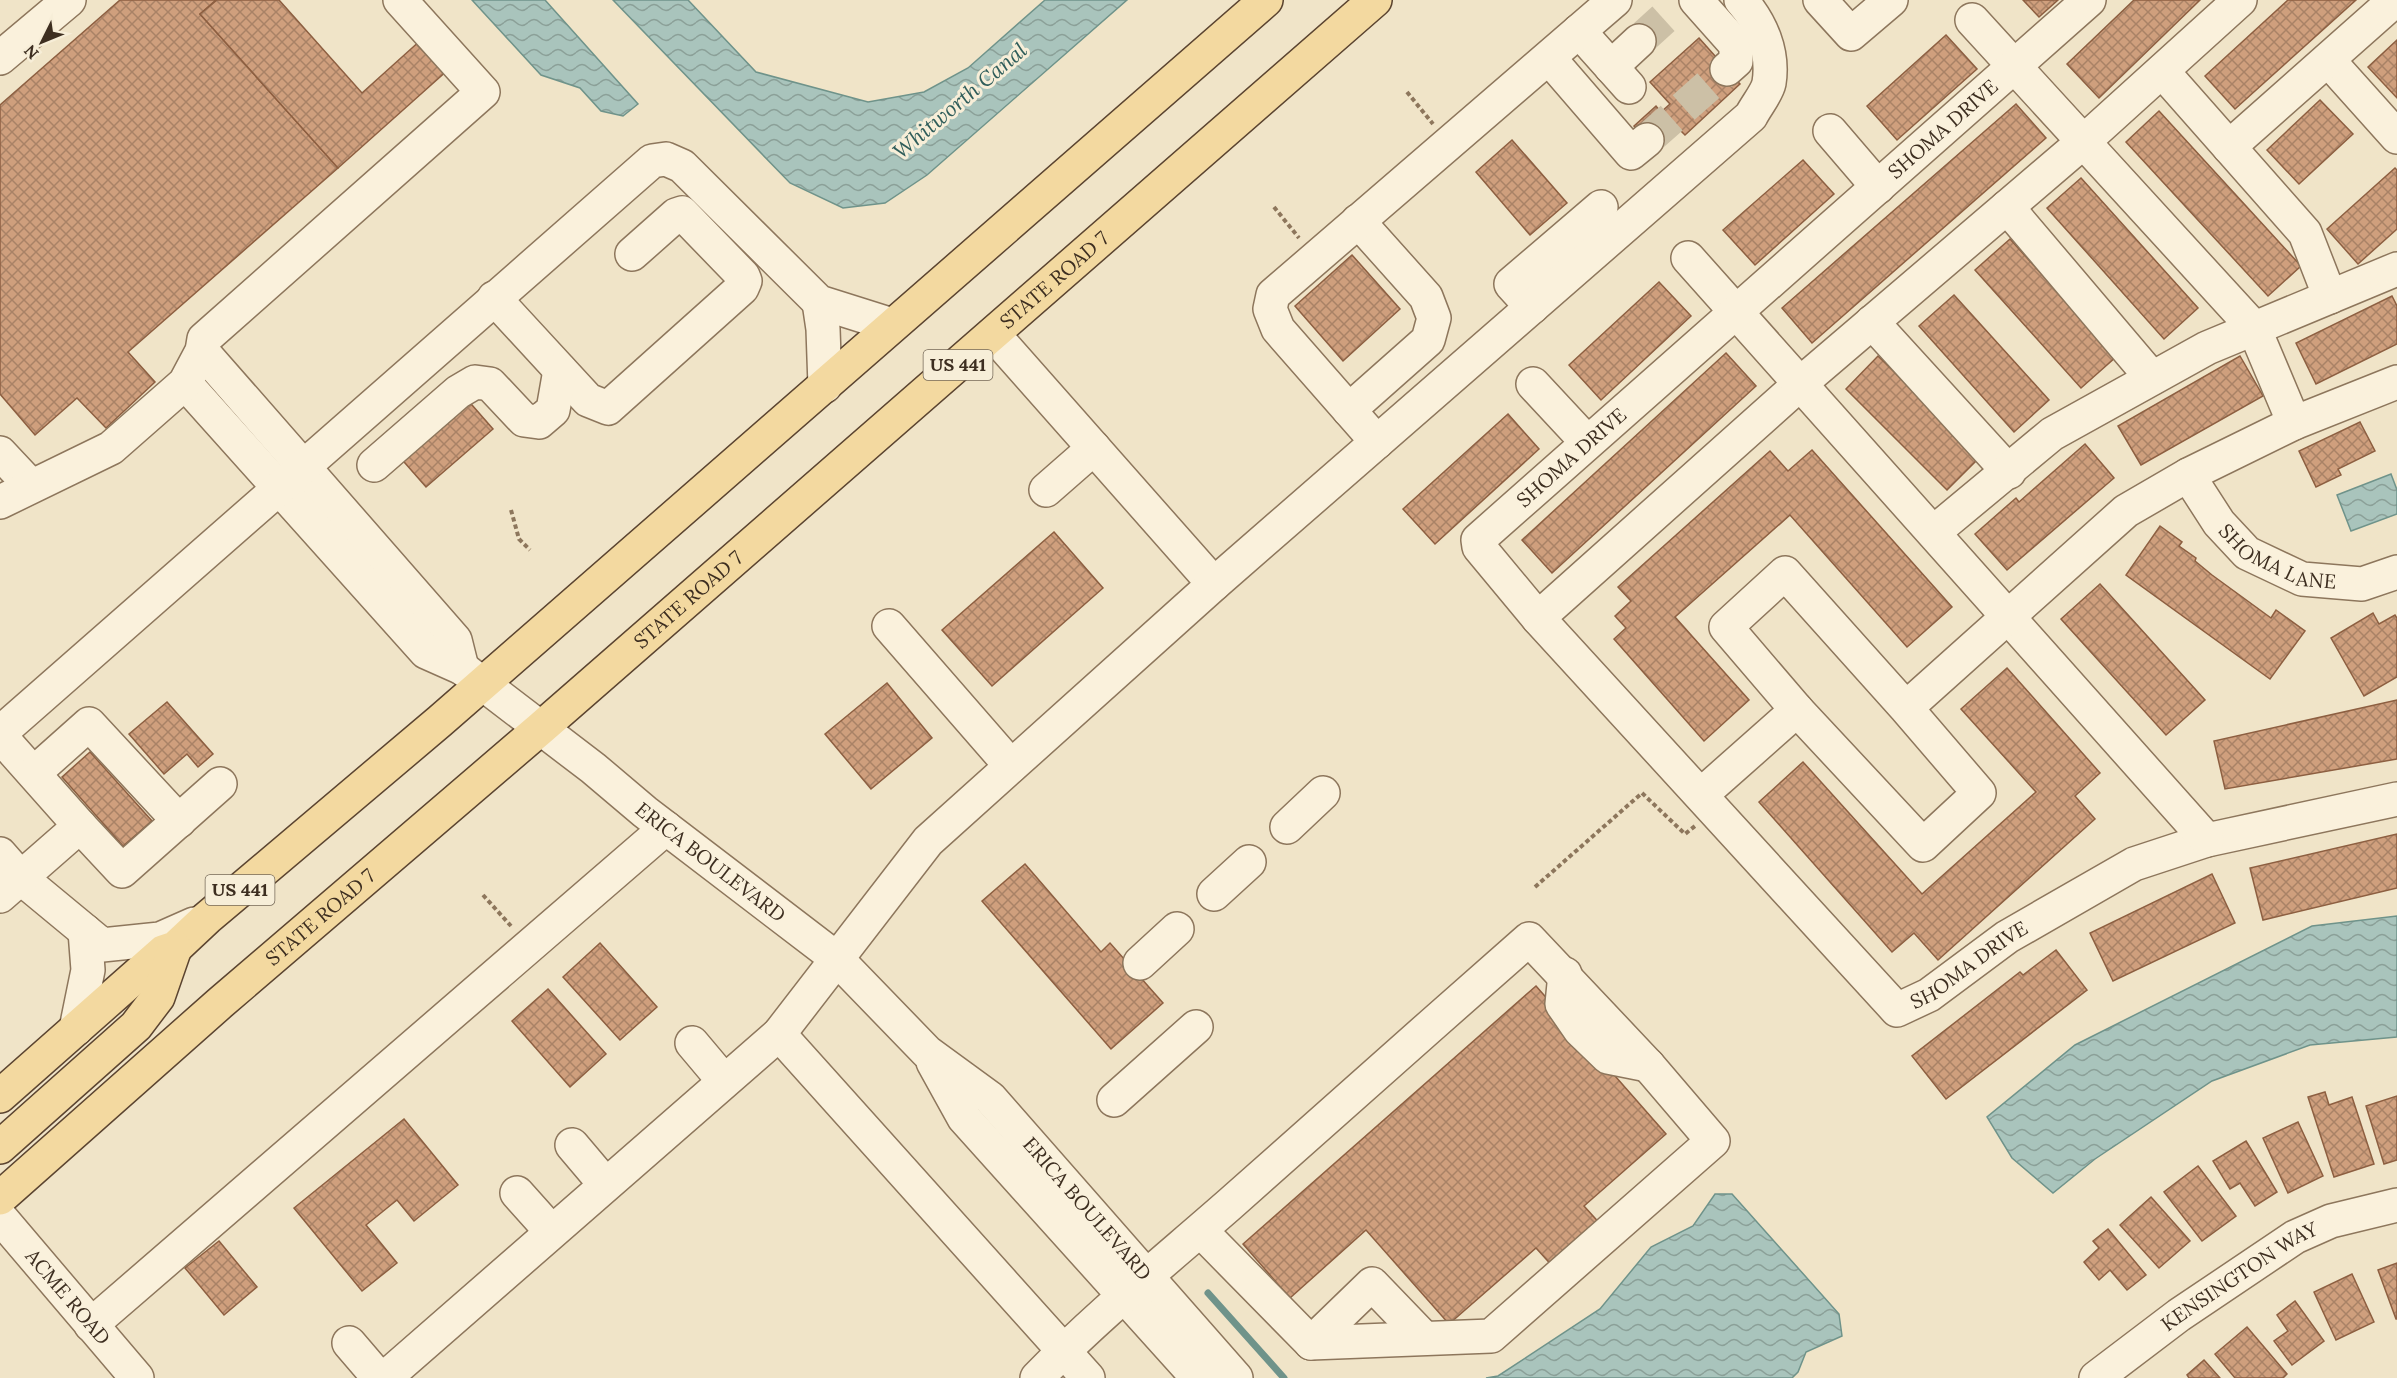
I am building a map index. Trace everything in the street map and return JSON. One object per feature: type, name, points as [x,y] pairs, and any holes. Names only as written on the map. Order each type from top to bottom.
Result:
[{"type":"main road","name":"US 441","points":[[0,1096],[163,952],[175,948],[472,676],[825,386],[891,325],[1266,0]]},
{"type":"main road","name":"STATE ROAD 7","points":[[0,1198],[220,1003],[541,728],[1375,0]]},
{"type":"main road","points":[[0,1147],[136,1026],[158,998],[175,948]]},
{"type":"street","points":[[0,58],[69,0]]},
{"type":"street","points":[[0,502],[111,448],[185,382],[202,351],[204,339],[483,92],[400,0]]},
{"type":"street","points":[[1377,442],[1278,329],[1270,309],[1273,295],[1615,0]]},
{"type":"street","points":[[1820,0],[1851,34],[1891,0]]},
{"type":"street","name":"SHOMA DRIVE","points":[[2089,0],[2015,68],[1587,442],[1478,540],[1479,547],[1538,618],[1897,1010],[1929,996],[2007,937],[2134,864],[2207,840],[2397,799]]},
{"type":"street","points":[[1538,618],[1801,382],[2082,142],[2240,0]]},
{"type":"street","points":[[2229,147],[2396,0]]},
{"type":"street","points":[[1684,4],[1736,45],[1738,53],[1736,61],[1727,69]]},
{"type":"street","points":[[1522,296],[1751,116],[1769,85],[1769,52],[1756,5]]},
{"type":"street","name":"SHOMA DRIVE","points":[[1972,20],[2254,328],[2294,423]]},
{"type":"street","points":[[1580,31],[1620,77],[1640,41]]},
{"type":"street","points":[[1549,58],[1631,153],[1647,140]]},
{"type":"street","points":[[2328,60],[2397,138]]},
{"type":"street","points":[[2162,71],[2305,233],[2330,297]]},
{"type":"street","points":[[1830,131],[1878,187]]},
{"type":"street","points":[[220,784],[122,871],[0,735],[652,161],[666,159],[682,166],[819,302],[891,325]]},
{"type":"street","points":[[385,1378],[550,1231],[779,1034],[836,957],[928,841],[1214,584],[1377,442],[1522,296],[1601,207]]},
{"type":"street","points":[[2007,207],[2152,378]]},
{"type":"street","points":[[494,298],[588,400],[608,408],[699,328],[742,288],[746,281],[682,213],[676,215],[632,254]]},
{"type":"street","points":[[1349,410],[1428,340],[1434,318],[1426,297],[1358,220]]},
{"type":"street","points":[[1688,258],[1737,310],[2207,840]]},
{"type":"street","points":[[1934,532],[2052,434],[2207,348],[2397,269]]},
{"type":"street","points":[[819,302],[823,329],[825,386]]},
{"type":"street","points":[[1872,322],[2009,472]]},
{"type":"street","points":[[993,334],[1214,584]]},
{"type":"street","points":[[202,351],[455,640],[472,676]]},
{"type":"street","points":[[374,465],[458,392],[475,381],[490,384],[524,420],[539,422],[553,410],[560,370]]},
{"type":"street","name":"ERICA BOULEVARD","points":[[185,382],[426,652],[472,676],[836,957],[927,1052],[964,1118],[1137,1286],[1236,1378]]},
{"type":"street","points":[[1906,708],[2126,511],[2188,475],[2294,423],[2397,382]]},
{"type":"street","points":[[1533,384],[1587,442]]},
{"type":"street","points":[[1046,490],[1094,448]]},
{"type":"street","points":[[0,453],[31,486]]},
{"type":"street","name":"SHOMA LANE","points":[[2188,475],[2218,523],[2247,553],[2302,579],[2362,584],[2397,572]]},
{"type":"street","points":[[1785,573],[1906,708],[1979,793],[1923,845],[1797,710],[1726,627],[1785,573]]},
{"type":"street","points":[[889,626],[1011,766]]},
{"type":"street","points":[[1708,802],[1797,710]]},
{"type":"street","points":[[34,773],[89,724],[179,820]]},
{"type":"street","points":[[1287,827],[1323,794]]},
{"type":"street","points":[[11,887],[81,826]]},
{"type":"street","points":[[91,1325],[666,828]]},
{"type":"street","points":[[0,854],[11,887],[86,931],[102,945],[160,939],[207,918]]},
{"type":"street","points":[[1214,894],[1249,862]]},
{"type":"street","points":[[1140,963],[1177,929]]},
{"type":"street","points":[[76,1029],[88,970],[86,931]]},
{"type":"street","points":[[1037,1378],[1064,1350],[1529,939],[1565,974],[1648,1065],[1713,1141],[1491,1336],[1311,1343],[1200,1230]]},
{"type":"street","points":[[1114,1100],[1196,1027]]},
{"type":"street","points":[[779,1034],[1088,1378]]},
{"type":"street","points":[[692,1043],[724,1081]]},
{"type":"street","points":[[572,1145],[605,1184]]},
{"type":"street","points":[[517,1193],[550,1231]]},
{"type":"street","name":"KENSINGTON WAY","points":[[2096,1378],[2179,1315],[2295,1237],[2331,1221],[2397,1204]]},
{"type":"street","name":"ACME ROAD","points":[[0,1217],[136,1378]]},
{"type":"street","points":[[1311,1343],[1372,1284],[1424,1338]]},
{"type":"street","name":"ERICA BOULEVARD","points":[[1137,1286],[1198,1378]]},
{"type":"street","points":[[349,1343],[379,1378]]},
{"type":"path","points":[[1407,92],[1439,131]]},
{"type":"path","points":[[1274,207],[1299,238]]},
{"type":"path","points":[[511,510],[519,539],[530,550]]},
{"type":"path","points":[[1535,886],[1642,793],[1685,834],[1708,802]]},
{"type":"path","points":[[483,895],[518,934]]},
{"type":"water","points":[[472,0],[545,0],[638,104],[623,116],[601,111],[580,88],[541,75]]},
{"type":"water","name":"Whitworth Canal","points":[[613,0],[688,0],[756,72],[868,102],[924,92],[968,68],[1045,0],[1127,0],[927,175],[885,203],[843,208],[790,183]]},
{"type":"water","points":[[2391,474],[2397,490],[2397,514],[2351,531],[2337,495]]},
{"type":"water","points":[[2397,916],[2397,1037],[2310,1045],[2212,1081],[2095,1159],[2053,1193],[2012,1158],[1987,1117],[2075,1045],[2312,926]]},
{"type":"water","points":[[1715,1194],[1732,1194],[1839,1314],[1842,1336],[1806,1352],[1798,1372],[1792,1378],[1486,1378],[1498,1376],[1600,1309],[1651,1247],[1693,1226]]},
{"type":"building","points":[[120,0],[216,0],[200,14],[338,168],[128,352],[155,382],[106,428],[77,398],[35,435],[0,394],[0,105]]},
{"type":"building","points":[[217,0],[279,0],[362,93],[422,39],[449,69],[338,168],[200,14]]},
{"type":"building","points":[[2023,0],[2058,0],[2039,17]]},
{"type":"building","points":[[2134,0],[2200,0],[2099,98],[2067,64]]},
{"type":"building","points":[[2288,0],[2356,0],[2235,109],[2205,76]]},
{"type":"building","points":[[1946,35],[1977,69],[1897,140],[1867,106]]},
{"type":"building","points":[[1699,38],[1740,84],[1685,135],[1677,127],[1654,148],[1634,126],[1656,106],[1661,112],[1670,104],[1650,82]]},
{"type":"building","points":[[2397,40],[2397,98],[2368,67]]},
{"type":"building","points":[[2320,100],[2353,134],[2299,184],[2267,150]]},
{"type":"building","points":[[2016,104],[2046,138],[1812,343],[1782,308]]},
{"type":"building","points":[[2159,111],[2301,266],[2268,296],[2126,142]]},
{"type":"building","points":[[1512,140],[1567,203],[1530,235],[1476,172]]},
{"type":"building","points":[[1803,160],[1834,194],[1755,265],[1723,230]]},
{"type":"building","points":[[2395,168],[2397,170],[2397,229],[2358,264],[2327,229]]},
{"type":"building","points":[[2081,178],[2198,308],[2164,339],[2047,208]]},
{"type":"building","points":[[2010,239],[2116,357],[2081,388],[1975,270]]},
{"type":"building","points":[[1352,255],[1400,309],[1343,361],[1295,306]]},
{"type":"building","points":[[1659,282],[1691,316],[1601,400],[1569,365]]},
{"type":"building","points":[[1954,295],[2049,400],[2014,432],[1919,326]]},
{"type":"building","points":[[2392,296],[2397,306],[2397,344],[2316,384],[2296,343]]},
{"type":"building","points":[[1726,353],[1756,386],[1552,573],[1522,540]]},
{"type":"building","points":[[1878,356],[1980,457],[1947,490],[1846,389]]},
{"type":"building","points":[[2240,356],[2263,396],[2141,465],[2118,426]]},
{"type":"building","points":[[465,397],[493,429],[426,487],[398,455]]},
{"type":"building","points":[[1508,414],[1539,449],[1435,544],[1403,509]]},
{"type":"building","points":[[2360,422],[2375,451],[2338,469],[2341,475],[2316,487],[2299,451]]},
{"type":"building","points":[[2085,444],[2114,478],[2007,570],[1975,534],[2016,498],[2019,502]]},
{"type":"building","points":[[1812,450],[1952,607],[1907,647],[1790,515],[1675,617],[1749,700],[1704,741],[1614,639],[1626,628],[1615,616],[1631,601],[1618,587],[1770,451],[1788,471]]},
{"type":"building","points":[[2160,526],[2182,542],[2179,546],[2196,558],[2195,561],[2271,618],[2276,610],[2305,631],[2270,679],[2126,575]]},
{"type":"building","points":[[1054,532],[1103,588],[992,686],[942,630]]},
{"type":"building","points":[[2100,584],[2205,700],[2166,735],[2061,619]]},
{"type":"building","points":[[2373,613],[2379,624],[2395,615],[2397,618],[2397,677],[2364,696],[2331,638]]},
{"type":"building","points":[[2007,668],[2100,773],[2075,796],[2095,819],[1938,960],[1914,933],[1892,952],[1759,802],[1803,762],[1922,894],[2036,792],[1961,709]]},
{"type":"building","points":[[887,683],[932,738],[871,789],[825,734]]},
{"type":"building","points":[[2397,700],[2397,759],[2225,789],[2214,741]]},
{"type":"building","points":[[167,702],[213,754],[198,767],[187,754],[164,774],[129,734]]},
{"type":"building","points":[[90,752],[152,821],[123,846],[62,777]]},
{"type":"building","points":[[2397,834],[2397,888],[2263,920],[2250,868]]},
{"type":"building","points":[[1025,864],[1101,952],[1110,943],[1163,1003],[1111,1049],[982,901]]},
{"type":"building","points":[[2212,874],[2235,923],[2113,981],[2090,933]]},
{"type":"building","points":[[600,943],[657,1007],[620,1040],[563,977]]},
{"type":"building","points":[[2056,950],[2087,990],[1946,1099],[1912,1056],[2020,972],[2023,975]]},
{"type":"building","points":[[1536,986],[1666,1134],[1584,1206],[1603,1227],[1555,1269],[1536,1248],[1449,1324],[1366,1230],[1290,1298],[1243,1244]]},
{"type":"building","points":[[548,989],[606,1054],[570,1087],[512,1021]]},
{"type":"building","points":[[2325,1092],[2329,1105],[2352,1097],[2374,1164],[2334,1177],[2308,1097]]},
{"type":"building","points":[[2397,1096],[2397,1160],[2384,1164],[2366,1106]]},
{"type":"building","points":[[404,1119],[458,1185],[414,1221],[397,1200],[366,1225],[397,1263],[362,1291],[294,1208]]},
{"type":"building","points":[[2298,1122],[2323,1176],[2288,1193],[2263,1138]]},
{"type":"building","points":[[2246,1141],[2277,1192],[2255,1206],[2240,1183],[2230,1189],[2213,1161]]},
{"type":"building","points":[[2198,1166],[2236,1216],[2202,1241],[2164,1192]]},
{"type":"building","points":[[2151,1197],[2190,1241],[2159,1268],[2120,1225]]},
{"type":"building","points":[[2108,1229],[2146,1275],[2127,1290],[2110,1270],[2099,1280],[2084,1262],[2099,1248],[2093,1241]]},
{"type":"building","points":[[219,1241],[257,1287],[224,1315],[185,1268]]},
{"type":"building","points":[[2397,1263],[2397,1319],[2396,1319],[2378,1270]]},
{"type":"building","points":[[2352,1274],[2374,1322],[2336,1340],[2314,1292]]},
{"type":"building","points":[[2295,1301],[2324,1341],[2292,1365],[2274,1341],[2288,1331],[2277,1315]]},
{"type":"building","points":[[2247,1327],[2287,1374],[2283,1378],[2235,1378],[2215,1354]]},
{"type":"building","points":[[2204,1360],[2220,1378],[2189,1378],[2187,1375]]},
{"type":"waterway","points":[[1208,1293],[1284,1378]]},
{"type":"tunnel","points":[[1639,41],[1671,12]]},
{"type":"tunnel","points":[[1647,140],[1727,69]]}]
